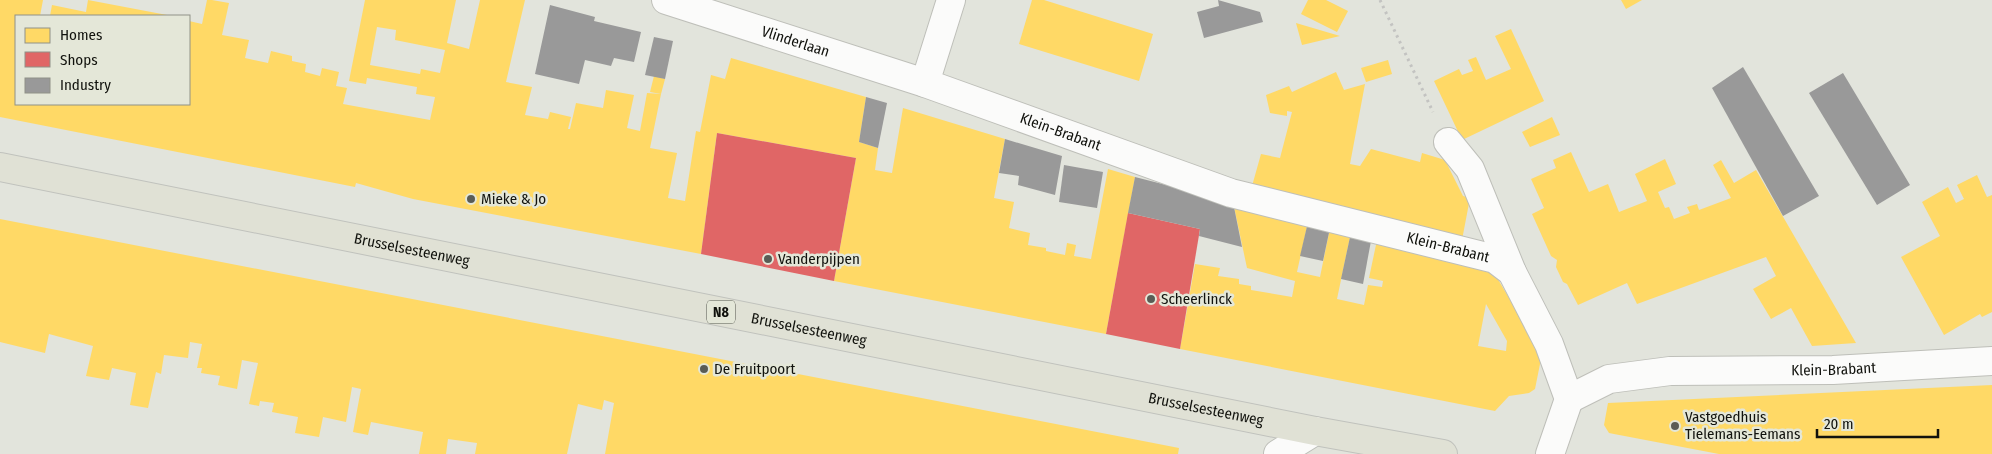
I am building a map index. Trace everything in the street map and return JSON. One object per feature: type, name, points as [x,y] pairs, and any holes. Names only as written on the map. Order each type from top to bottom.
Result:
[{"type":"main road","name":"Brusselsesteenweg","points":[[0,166],[1315,431],[1443,454]]},
{"type":"street","name":"Vlinderlaan","points":[[666,0],[925,84]]},
{"type":"street","points":[[925,84],[951,0]]},
{"type":"street","name":"Klein-Brabant","points":[[925,84],[1232,193],[1495,259],[1512,272],[1549,344],[1569,399],[1610,379],[1670,371],[1833,370],[1992,361]]},
{"type":"street","points":[[1448,142],[1470,169],[1512,272]]},
{"type":"street","points":[[1550,454],[1569,399]]},
{"type":"street","points":[[1278,454],[1315,431]]},
{"type":"path","points":[[1380,0],[1448,142]]},
{"type":"building: Homes","points":[[0,0],[43,0],[40,15],[15,15],[15,105],[190,105],[190,21],[202,24],[207,0],[212,0],[229,3],[222,35],[249,40],[245,58],[268,63],[271,51],[292,56],[292,61],[306,64],[305,72],[320,76],[322,68],[339,72],[336,86],[347,88],[343,104],[430,120],[435,97],[416,94],[417,87],[367,78],[366,84],[349,81],[365,0],[456,0],[447,43],[469,49],[480,0],[525,0],[506,82],[532,87],[525,115],[548,119],[550,112],[571,117],[568,129],[570,129],[576,103],[603,108],[606,90],[634,95],[627,128],[640,131],[647,93],[661,94],[650,148],[677,153],[668,198],[685,201],[696,131],[700,132],[711,75],[725,79],[731,58],[866,97],[859,142],[878,148],[875,170],[892,173],[903,108],[1005,139],[994,198],[1014,202],[1009,228],[1030,233],[1028,245],[1046,248],[1046,251],[1065,255],[1067,243],[1076,245],[1074,256],[1091,259],[1108,169],[1135,177],[1106,334],[834,281],[856,158],[717,133],[701,254],[413,199],[356,183],[355,187],[0,117]],"holes":[[[377,27],[396,30],[395,40],[445,50],[440,73],[421,69],[420,74],[370,65]]]},
{"type":"building: Homes","points":[[88,0],[167,15],[50,15],[52,5],[86,12]]},
{"type":"building: Homes","points":[[1032,0],[1044,0],[1153,34],[1139,81],[1019,44]]},
{"type":"building: Homes","points":[[1308,0],[1326,0],[1348,11],[1337,32],[1301,14]]},
{"type":"building: Homes","points":[[1621,0],[1642,0],[1626,9]]},
{"type":"building: Homes","points":[[1296,23],[1340,36],[1302,45]]},
{"type":"building: Homes","points":[[1511,29],[1544,101],[1462,140],[1434,81],[1459,69],[1462,75],[1473,71],[1468,60],[1476,57],[1486,80],[1511,69],[1495,36]]},
{"type":"building: Homes","points":[[1388,60],[1392,74],[1366,82],[1361,68]]},
{"type":"building: Homes","points":[[1336,72],[1344,90],[1365,84],[1350,164],[1360,166],[1371,149],[1420,162],[1422,153],[1445,160],[1463,196],[1470,198],[1462,240],[1252,186],[1261,154],[1280,158],[1292,112],[1287,111],[1287,116],[1270,113],[1266,95],[1289,86],[1292,92]]},
{"type":"building: Homes","points":[[654,76],[665,79],[661,94],[650,92]]},
{"type":"building: Homes","points":[[1552,117],[1560,135],[1530,147],[1522,132]]},
{"type":"building: Homes","points":[[1571,152],[1589,192],[1608,184],[1619,212],[1647,201],[1635,174],[1665,159],[1676,184],[1658,192],[1665,208],[1669,207],[1674,219],[1690,213],[1687,207],[1697,204],[1699,210],[1731,198],[1713,165],[1721,160],[1734,183],[1756,170],[1856,343],[1812,346],[1791,308],[1771,319],[1753,289],[1776,276],[1766,257],[1637,304],[1627,283],[1578,305],[1567,284],[1563,282],[1556,267],[1557,260],[1551,256],[1532,214],[1544,208],[1531,179],[1556,168],[1553,160]]},
{"type":"building: Homes","points":[[1977,175],[1987,197],[1992,195],[1992,312],[1982,317],[1980,314],[1944,335],[1901,257],[1940,236],[1922,202],[1948,187],[1956,203],[1964,199],[1957,185]]},
{"type":"building: Homes","points":[[1233,202],[1308,222],[1297,272],[1320,277],[1330,228],[1350,237],[1337,299],[1364,305],[1368,285],[1382,287],[1383,281],[1369,278],[1377,240],[1490,271],[1496,276],[1542,354],[1535,389],[1529,393],[1509,396],[1495,411],[1180,349],[1195,264],[1220,268],[1218,276],[1239,279],[1239,284],[1251,286],[1251,290],[1292,297],[1295,281],[1247,268]],"holes":[[[1486,304],[1507,341],[1506,351],[1478,346]]]},
{"type":"building: Homes","points":[[0,219],[1179,448],[1178,454],[605,454],[614,403],[604,400],[602,410],[578,404],[567,454],[475,454],[477,443],[448,439],[446,454],[419,454],[423,432],[371,422],[368,435],[353,432],[361,389],[352,387],[346,422],[323,417],[319,437],[295,433],[298,417],[272,412],[274,403],[260,401],[259,406],[249,404],[258,363],[242,360],[237,389],[218,385],[220,376],[201,373],[202,368],[197,368],[202,344],[190,342],[188,358],[164,355],[161,374],[156,372],[148,408],[130,405],[136,373],[112,368],[109,380],[86,376],[93,346],[49,334],[45,353],[0,342]]},
{"type":"building: Homes","points":[[1992,385],[1992,454],[1719,454],[1609,433],[1604,425],[1608,403]]},
{"type":"building: Shops","points":[[717,133],[856,158],[834,281],[701,254]]},
{"type":"building: Shops","name":"Scheerlinck","points":[[1128,213],[1200,229],[1180,349],[1106,334]]},
{"type":"building: Industry","points":[[1218,0],[1260,12],[1263,22],[1204,38],[1197,12],[1219,6]]},
{"type":"building: Industry","points":[[550,5],[595,17],[594,21],[641,32],[634,62],[614,58],[611,66],[585,60],[579,84],[535,74]]},
{"type":"building: Industry","points":[[654,37],[673,41],[665,79],[645,75]]},
{"type":"building: Industry","points":[[1743,67],[1819,196],[1783,216],[1712,88]]},
{"type":"building: Industry","points":[[1843,73],[1910,185],[1877,205],[1809,93]]},
{"type":"building: Industry","points":[[866,97],[887,103],[878,148],[859,142]]},
{"type":"building: Industry","points":[[1005,139],[1062,156],[1055,195],[1018,185],[1019,176],[999,173]]},
{"type":"building: Industry","points":[[1064,165],[1103,172],[1097,208],[1059,202]]},
{"type":"building: Industry","points":[[1135,177],[1233,202],[1242,247],[1199,236],[1200,229],[1128,213]]},
{"type":"building: Industry","points":[[1308,222],[1330,228],[1323,261],[1300,256]]},
{"type":"building: Industry","points":[[1350,237],[1371,241],[1363,284],[1341,279]]},
{"type":"place","name":"Mieke & Jo","points":[[471,199]]},
{"type":"place","name":"Vanderpijpen","points":[[768,259]]},
{"type":"place","name":"Scheerlinck","points":[[1151,299]]},
{"type":"place","name":"De Fruitpoort","points":[[704,369]]},
{"type":"place","name":"Vastgoedhuis Tielemans-Eemans","points":[[1675,426]]}]
